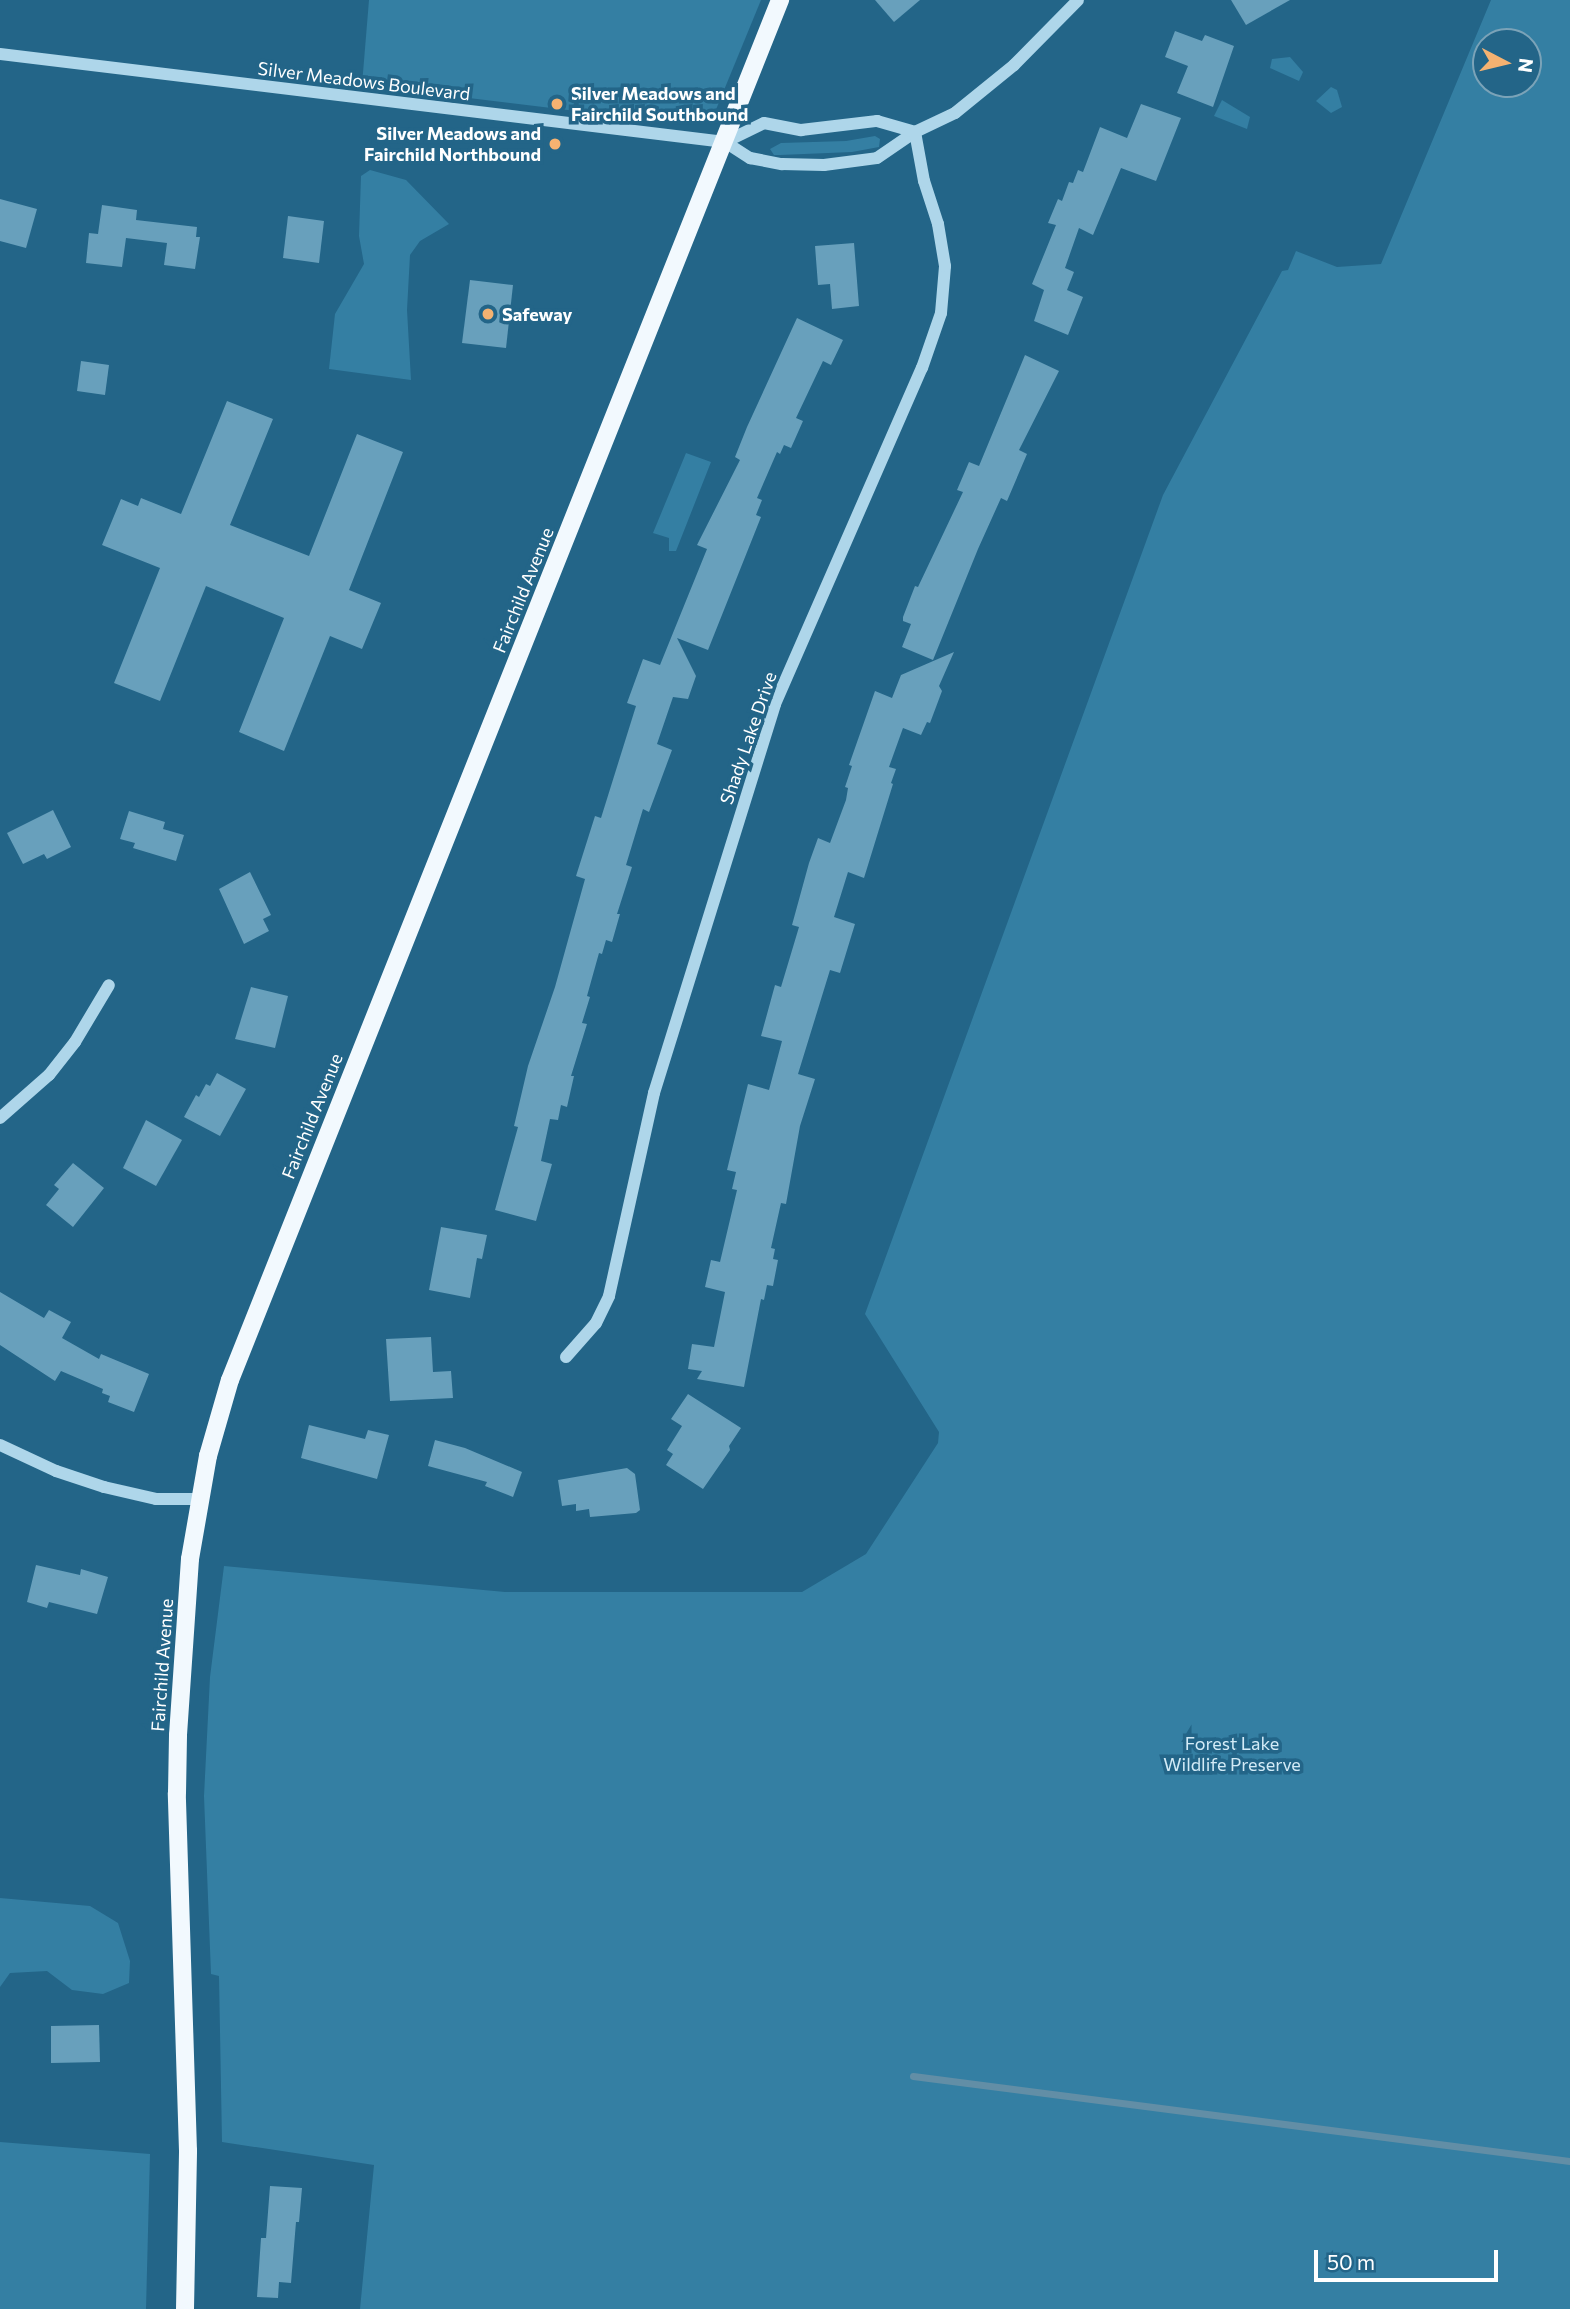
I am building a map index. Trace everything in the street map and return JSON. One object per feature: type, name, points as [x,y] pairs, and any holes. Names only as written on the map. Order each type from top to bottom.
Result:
[{"type":"main road","name":"Fairchild Avenue","points":[[185,2309],[188,2138],[177,1782],[182,1648],[199,1499],[230,1380],[780,0]]},
{"type":"street","points":[[725,142],[750,158],[782,164],[824,165],[877,158],[915,132],[956,113],[979,95],[1014,65],[1078,0]]},
{"type":"street","name":"Silver Meadows Boulevard","points":[[0,54],[725,142]]},
{"type":"street","points":[[725,142],[765,123],[801,130],[877,121],[915,132]]},
{"type":"street","name":"Shady Lake Drive","points":[[566,1357],[596,1322],[608,1296],[654,1093],[775,704],[922,368],[941,313],[945,266],[938,224],[924,181],[915,132]]},
{"type":"street","points":[[0,1118],[49,1075],[91,1019],[109,985]]},
{"type":"street","points":[[0,1446],[57,1471],[104,1487],[156,1499],[199,1499]]},
{"type":"green space","points":[[369,0],[761,0],[715,112],[675,123],[362,85]]},
{"type":"green space","name":"Forest Lake Wildlife Preserve","points":[[1491,0],[1570,0],[1570,2309],[360,2309],[374,2165],[222,2142],[219,1976],[211,1974],[204,1796],[210,1677],[224,1566],[505,1592],[802,1592],[866,1554],[938,1443],[939,1432],[865,1314],[1163,495],[1282,271],[1288,270],[1296,251],[1337,267],[1381,264],[1472,46],[1472,98],[1542,98],[1542,28],[1479,28]]},
{"type":"green space","points":[[1290,57],[1303,72],[1299,81],[1270,68],[1272,59]]},
{"type":"green space","points":[[1331,87],[1337,90],[1342,107],[1331,113],[1316,101]]},
{"type":"green space","points":[[1222,100],[1250,117],[1247,129],[1214,116]]},
{"type":"green space","points":[[875,136],[880,139],[879,147],[852,152],[774,155],[770,149],[781,143],[846,141]]},
{"type":"green space","points":[[370,170],[406,180],[449,224],[420,241],[410,255],[407,310],[411,380],[329,369],[335,314],[364,264],[359,236],[361,176]]},
{"type":"green space","points":[[686,453],[711,462],[676,551],[669,551],[669,538],[653,533]]},
{"type":"green space","points":[[0,1898],[90,1906],[118,1923],[130,1961],[129,1983],[103,1994],[72,1990],[47,1971],[10,1973],[0,1987]]},
{"type":"green space","points":[[0,2142],[150,2154],[146,2309],[0,2309]]},
{"type":"building","points":[[875,0],[920,0],[894,22]]},
{"type":"building","points":[[1231,0],[1290,0],[1246,25]]},
{"type":"building","points":[[1175,31],[1202,41],[1205,35],[1234,46],[1213,107],[1177,93],[1188,66],[1165,57]]},
{"type":"building","points":[[1141,104],[1181,118],[1156,181],[1121,168],[1093,235],[1079,228],[1065,268],[1074,272],[1067,290],[1083,297],[1068,335],[1034,321],[1044,290],[1032,284],[1056,225],[1048,223],[1058,199],[1062,201],[1069,182],[1073,183],[1078,170],[1083,172],[1100,127],[1127,138]]},
{"type":"building","points":[[0,199],[37,209],[26,248],[0,241]]},
{"type":"building","points":[[102,205],[137,210],[136,220],[197,227],[196,237],[200,237],[195,269],[164,265],[167,243],[126,238],[122,267],[86,263],[89,233],[98,234]]},
{"type":"building","points":[[288,216],[324,221],[319,263],[283,258]]},
{"type":"building","points":[[854,243],[859,306],[832,309],[830,284],[818,285],[815,246]]},
{"type":"building","name":"Safeway","points":[[470,280],[513,285],[506,348],[462,343]]},
{"type":"building","points":[[797,318],[843,340],[831,365],[823,361],[796,418],[803,421],[791,448],[784,445],[780,454],[777,452],[757,498],[762,500],[756,515],[761,517],[708,650],[677,638],[696,676],[688,699],[673,697],[657,744],[672,750],[649,812],[643,809],[626,865],[632,867],[617,914],[620,914],[612,942],[606,940],[602,954],[599,953],[587,996],[590,997],[582,1023],[587,1024],[571,1076],[574,1076],[567,1107],[561,1105],[558,1120],[550,1119],[541,1161],[552,1164],[536,1221],[495,1210],[518,1127],[514,1126],[528,1066],[555,987],[585,879],[576,876],[595,816],[601,818],[636,706],[627,703],[643,659],[660,665],[707,549],[697,545],[740,460],[735,457],[747,427]]},
{"type":"building","points":[[1025,355],[1059,371],[1019,450],[1027,454],[1007,501],[1001,498],[933,660],[902,647],[911,624],[903,621],[903,617],[915,586],[918,587],[963,492],[957,490],[969,462],[979,466]]},
{"type":"building","points":[[81,361],[109,365],[105,395],[77,391]]},
{"type":"building","points":[[227,401],[273,419],[230,525],[309,556],[357,434],[403,452],[349,590],[381,603],[362,649],[330,636],[284,751],[239,732],[284,618],[206,586],[160,701],[114,683],[160,568],[102,545],[121,499],[138,506],[141,498],[181,514]]},
{"type":"building","points":[[954,652],[939,686],[942,691],[930,723],[927,722],[921,735],[903,728],[889,767],[896,769],[891,783],[893,784],[864,878],[848,872],[834,917],[855,924],[840,973],[830,970],[798,1074],[815,1079],[800,1126],[786,1204],[781,1203],[771,1248],[775,1249],[773,1259],[778,1260],[773,1286],[767,1285],[764,1300],[761,1299],[744,1387],[697,1379],[702,1371],[688,1369],[692,1344],[714,1347],[725,1292],[705,1287],[711,1260],[720,1262],[737,1190],[732,1189],[736,1172],[727,1170],[748,1084],[769,1090],[782,1041],[761,1036],[775,985],[781,987],[799,927],[792,925],[809,863],[818,838],[830,843],[846,800],[848,788],[845,787],[852,766],[849,765],[875,691],[892,698],[901,675]]},
{"type":"building","points":[[53,810],[71,847],[47,859],[44,854],[23,864],[7,833]]},
{"type":"building","points":[[129,811],[165,822],[163,829],[184,835],[176,861],[133,848],[135,843],[120,839]]},
{"type":"building","points":[[250,872],[271,915],[263,919],[269,931],[244,944],[219,889]]},
{"type":"building","points":[[251,987],[288,996],[275,1048],[235,1039]]},
{"type":"building","points":[[217,1073],[246,1089],[220,1136],[184,1117],[196,1095],[199,1097],[206,1084],[210,1086]]},
{"type":"building","points":[[146,1120],[182,1140],[156,1186],[123,1168]]},
{"type":"building","points":[[73,1163],[104,1188],[73,1227],[46,1205],[59,1189],[54,1185]]},
{"type":"building","points":[[441,1227],[487,1235],[482,1259],[477,1258],[470,1298],[429,1290]]},
{"type":"building","points":[[0,1292],[44,1318],[49,1310],[71,1322],[62,1338],[99,1359],[101,1354],[149,1374],[134,1412],[108,1402],[110,1396],[102,1393],[103,1389],[61,1371],[55,1381],[0,1345]]},
{"type":"building","points":[[431,1337],[433,1372],[451,1371],[453,1398],[390,1401],[386,1339]]},
{"type":"building","points":[[688,1394],[741,1428],[729,1446],[730,1450],[703,1489],[666,1465],[673,1454],[667,1450],[682,1426],[671,1419]]},
{"type":"building","points":[[309,1425],[365,1439],[368,1430],[389,1435],[377,1479],[301,1458]]},
{"type":"building","points":[[435,1440],[465,1448],[522,1472],[513,1497],[485,1486],[487,1482],[428,1466]]},
{"type":"building","points":[[627,1468],[635,1474],[640,1510],[636,1513],[590,1517],[589,1509],[576,1511],[576,1504],[562,1506],[558,1480]]},
{"type":"building","points":[[36,1565],[80,1575],[81,1569],[108,1577],[97,1614],[49,1602],[47,1608],[27,1602]]},
{"type":"building","points":[[99,2025],[100,2062],[51,2063],[51,2026]]},
{"type":"building","points":[[270,2186],[302,2188],[291,2283],[279,2282],[278,2298],[257,2297],[261,2238],[266,2238]]},
{"type":"waterway","points":[[913,2076],[1570,2161]]},
{"type":"place","name":"Silver Meadows and Fairchild Southbound","points":[[557,104]]},
{"type":"place","name":"Silver Meadows and Fairchild Northbound","points":[[555,144]]},
{"type":"place","name":"Safeway","points":[[488,314]]}]
